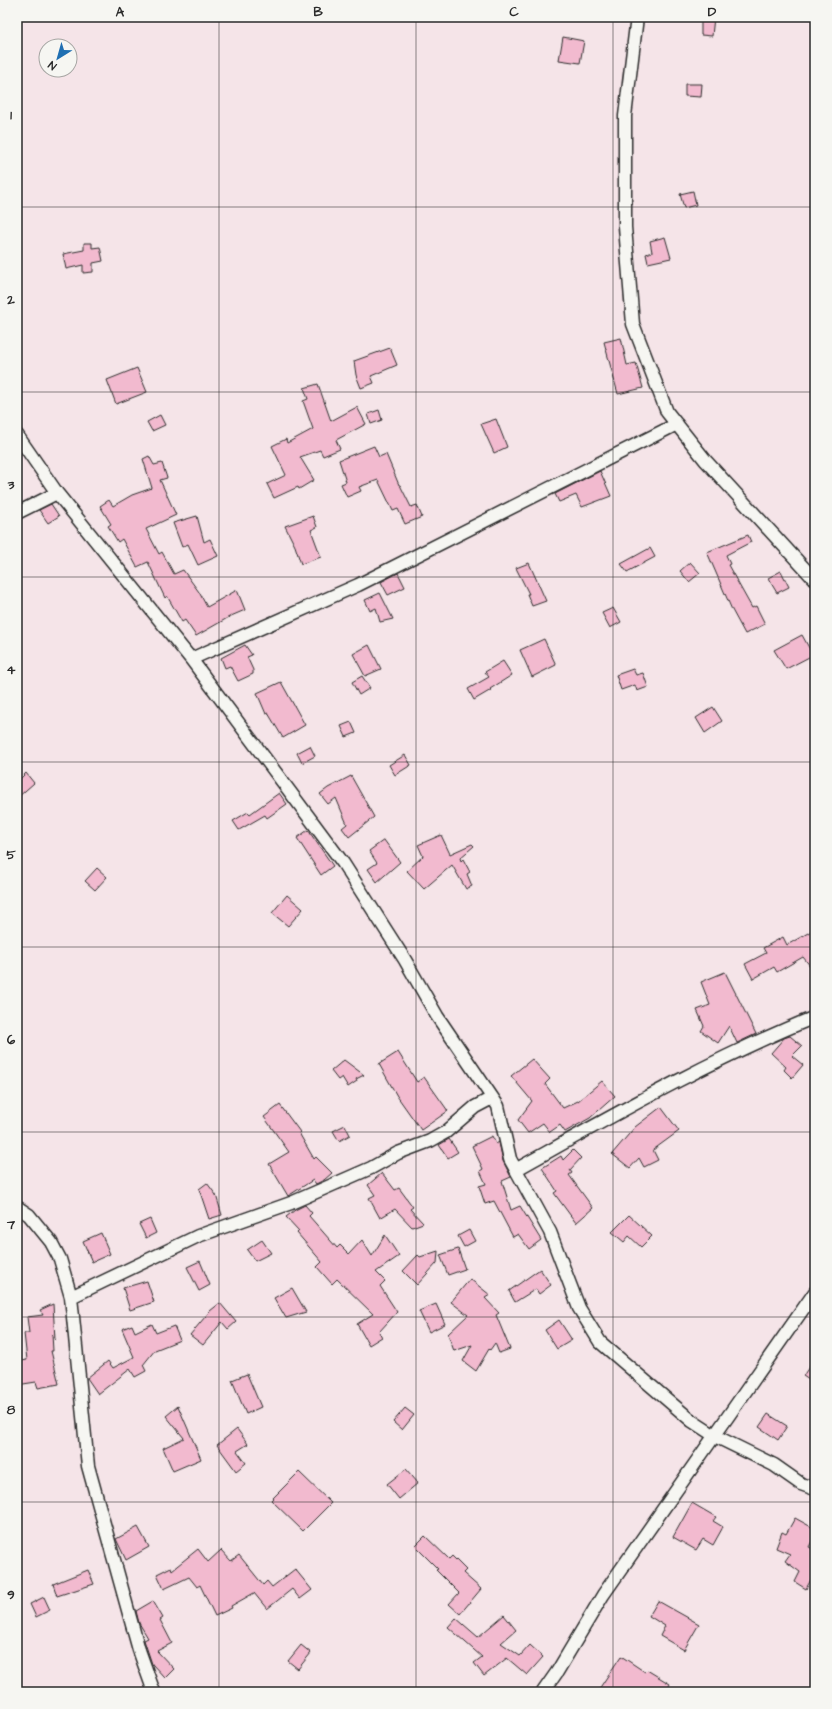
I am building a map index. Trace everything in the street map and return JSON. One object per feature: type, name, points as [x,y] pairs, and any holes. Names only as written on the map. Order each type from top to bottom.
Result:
[{"type":"street","points":[[637,17],[625,116],[625,227],[633,324],[667,412],[706,461],[815,580]]},
{"type":"street","points":[[191,659],[358,585],[677,424]]},
{"type":"street","points":[[17,435],[57,493],[191,659],[343,863],[405,960],[437,1016],[498,1106],[510,1159],[517,1169],[550,1232],[578,1308],[600,1342],[692,1421],[715,1436],[774,1465],[801,1484],[815,1489]]},
{"type":"street","points":[[17,514],[57,493]]},
{"type":"street","points":[[517,1169],[665,1086],[767,1036],[815,1017]]},
{"type":"street","points":[[71,1297],[198,1236],[291,1203],[371,1168],[398,1153],[430,1142],[446,1132],[475,1107],[492,1098]]},
{"type":"street","points":[[17,1207],[29,1216],[51,1242],[60,1259],[71,1297],[88,1466],[139,1650],[154,1692]]},
{"type":"street","points":[[542,1692],[557,1672],[603,1596],[815,1292]]},
{"type":"building","points":[[701,17],[714,17],[712,36],[701,35]]},
{"type":"building","points":[[563,37],[584,41],[580,63],[559,60]]},
{"type":"building","points":[[685,84],[702,84],[701,97],[685,96]]},
{"type":"building","points":[[693,191],[696,205],[684,208],[680,194]]},
{"type":"building","points":[[665,237],[671,258],[648,263],[646,254],[652,252],[650,241]]},
{"type":"building","points":[[84,243],[92,243],[92,248],[100,247],[103,261],[93,263],[93,272],[83,273],[83,265],[66,269],[63,254],[84,250]]},
{"type":"building","points":[[621,338],[627,365],[636,363],[643,388],[618,394],[604,342]]},
{"type":"building","points":[[390,348],[397,365],[371,376],[374,383],[361,388],[356,375],[354,361]]},
{"type":"building","points":[[137,368],[147,392],[116,404],[107,380]]},
{"type":"building","points":[[318,384],[331,421],[357,407],[366,424],[336,440],[340,449],[323,456],[320,450],[300,457],[314,480],[299,489],[298,487],[274,498],[267,484],[286,475],[272,446],[286,439],[287,443],[313,429],[303,401],[308,399],[304,388]]},
{"type":"building","points":[[379,410],[382,420],[371,424],[368,414]]},
{"type":"building","points":[[160,415],[165,425],[152,431],[147,422]]},
{"type":"building","points":[[496,419],[507,447],[494,453],[481,424]]},
{"type":"building","points":[[374,446],[379,457],[386,454],[399,485],[411,507],[417,505],[422,517],[405,524],[398,509],[393,511],[378,480],[359,487],[361,491],[347,497],[341,484],[346,482],[339,460]]},
{"type":"building","points":[[149,456],[154,465],[162,463],[167,478],[160,480],[176,515],[146,529],[159,554],[162,552],[174,574],[183,570],[199,592],[207,607],[237,590],[245,610],[231,616],[196,636],[185,620],[182,622],[167,596],[165,598],[148,562],[137,567],[122,539],[118,542],[108,526],[111,524],[100,506],[109,500],[113,506],[132,495],[152,488],[143,459]]},
{"type":"building","points":[[600,471],[611,496],[582,507],[576,495],[559,502],[555,494]]},
{"type":"building","points":[[51,504],[59,516],[48,523],[39,510]]},
{"type":"building","points":[[197,516],[204,542],[210,539],[218,556],[198,565],[188,544],[182,547],[173,523]]},
{"type":"building","points":[[313,516],[317,527],[311,530],[321,557],[301,564],[295,546],[285,526]]},
{"type":"building","points":[[748,535],[751,542],[726,555],[730,564],[728,565],[752,608],[756,606],[765,624],[745,634],[732,610],[707,552]]},
{"type":"building","points":[[650,548],[655,557],[627,572],[621,564]]},
{"type":"building","points":[[690,562],[700,573],[689,582],[680,571]]},
{"type":"building","points":[[529,563],[546,601],[532,606],[527,594],[529,594],[516,568]]},
{"type":"building","points":[[781,571],[789,587],[777,593],[768,578]]},
{"type":"building","points":[[398,573],[405,587],[388,595],[381,582]]},
{"type":"building","points":[[380,593],[393,619],[380,622],[376,608],[370,611],[365,600]]},
{"type":"building","points":[[613,608],[621,622],[610,628],[602,613]]},
{"type":"building","points":[[802,635],[813,655],[786,669],[774,650]]},
{"type":"building","points":[[544,639],[556,665],[532,677],[520,650]]},
{"type":"building","points":[[245,645],[252,655],[247,657],[253,670],[253,674],[238,681],[230,666],[225,668],[221,658]]},
{"type":"building","points":[[369,645],[381,669],[365,676],[353,654]]},
{"type":"building","points":[[503,661],[512,675],[474,700],[468,689],[489,677],[485,672]]},
{"type":"building","points":[[633,669],[636,675],[643,673],[648,687],[637,691],[635,685],[621,690],[616,675]]},
{"type":"building","points":[[362,676],[370,688],[359,695],[352,682]]},
{"type":"building","points":[[281,682],[305,725],[283,738],[268,713],[266,714],[257,693]]},
{"type":"building","points":[[713,707],[722,721],[705,733],[696,718]]},
{"type":"building","points":[[351,722],[356,733],[346,737],[341,726]]},
{"type":"building","points":[[310,746],[315,756],[302,763],[297,753]]},
{"type":"building","points":[[405,755],[411,765],[395,775],[389,765]]},
{"type":"building","points":[[26,773],[34,783],[17,798],[17,782]]},
{"type":"building","points":[[351,776],[374,817],[349,837],[342,828],[347,824],[336,798],[328,804],[320,794]]},
{"type":"building","points":[[279,793],[287,804],[267,818],[265,815],[239,830],[233,821],[248,812],[250,814]]},
{"type":"building","points":[[308,830],[333,866],[321,875],[297,838]]},
{"type":"building","points":[[441,835],[450,854],[472,844],[474,846],[460,858],[461,861],[463,859],[470,872],[467,874],[472,886],[466,889],[452,865],[424,889],[407,871],[423,856],[418,845]]},
{"type":"building","points":[[384,840],[400,862],[377,882],[368,869],[377,863],[369,851]]},
{"type":"building","points":[[97,868],[107,877],[95,890],[85,881]]},
{"type":"building","points":[[287,895],[303,909],[288,926],[272,913]]},
{"type":"building","points":[[815,929],[815,972],[803,957],[777,972],[774,967],[753,979],[745,964],[766,953],[763,948],[783,937],[787,945]]},
{"type":"building","points":[[725,972],[756,1034],[737,1043],[729,1026],[718,1043],[701,1031],[704,1026],[697,1010],[710,1005],[701,982]]},
{"type":"building","points":[[790,1036],[802,1046],[792,1056],[803,1065],[792,1078],[784,1070],[786,1067],[771,1053],[784,1038]]},
{"type":"building","points":[[398,1052],[417,1082],[424,1077],[448,1111],[421,1130],[397,1096],[379,1064]]},
{"type":"building","points":[[532,1059],[550,1079],[545,1084],[563,1108],[578,1101],[602,1081],[615,1096],[590,1118],[565,1132],[560,1125],[550,1132],[543,1123],[528,1133],[518,1120],[532,1101],[511,1076]]},
{"type":"building","points":[[344,1060],[364,1075],[356,1079],[357,1081],[348,1087],[342,1077],[338,1080],[331,1071]]},
{"type":"building","points":[[280,1105],[300,1132],[299,1133],[314,1159],[316,1157],[332,1173],[324,1180],[316,1184],[313,1180],[288,1196],[269,1164],[289,1152],[264,1117]]},
{"type":"building","points":[[661,1107],[679,1131],[653,1150],[658,1160],[644,1167],[639,1158],[630,1168],[612,1154],[635,1127]]},
{"type":"building","points":[[345,1125],[350,1135],[339,1141],[333,1131]]},
{"type":"building","points":[[492,1136],[496,1144],[499,1142],[503,1161],[511,1177],[502,1181],[511,1210],[520,1206],[541,1240],[529,1249],[518,1234],[513,1237],[494,1201],[485,1204],[479,1186],[486,1184],[480,1171],[483,1169],[472,1146]]},
{"type":"building","points":[[449,1139],[458,1152],[448,1158],[439,1145]]},
{"type":"building","points":[[573,1150],[581,1158],[570,1170],[572,1173],[569,1175],[593,1208],[576,1223],[554,1193],[557,1191],[542,1168],[561,1156],[563,1160]]},
{"type":"building","points":[[382,1173],[395,1190],[399,1188],[413,1207],[410,1209],[423,1223],[412,1227],[395,1209],[380,1218],[369,1198],[375,1195],[368,1185]]},
{"type":"building","points":[[207,1183],[216,1195],[222,1215],[209,1219],[199,1189]]},
{"type":"building","points":[[305,1205],[312,1213],[309,1216],[337,1248],[340,1245],[349,1254],[362,1240],[372,1256],[385,1235],[399,1256],[376,1272],[385,1281],[380,1286],[397,1312],[379,1332],[382,1337],[369,1345],[357,1324],[373,1314],[337,1279],[332,1284],[317,1267],[322,1262],[297,1233],[299,1231],[286,1217]]},
{"type":"building","points":[[629,1215],[652,1236],[641,1247],[629,1236],[624,1242],[612,1232]]},
{"type":"building","points":[[150,1219],[156,1233],[146,1238],[139,1224]]},
{"type":"building","points":[[469,1230],[475,1241],[464,1247],[458,1236]]},
{"type":"building","points":[[101,1233],[110,1254],[92,1262],[83,1241]]},
{"type":"building","points":[[262,1240],[271,1253],[255,1261],[247,1250]]},
{"type":"building","points":[[458,1249],[465,1269],[448,1275],[440,1255]]},
{"type":"building","points":[[438,1251],[437,1263],[417,1285],[403,1271],[418,1255],[420,1257]]},
{"type":"building","points":[[200,1261],[210,1285],[199,1291],[187,1267]]},
{"type":"building","points":[[540,1269],[551,1285],[539,1294],[536,1289],[515,1302],[509,1291]]},
{"type":"building","points":[[470,1279],[490,1295],[485,1298],[499,1313],[496,1315],[510,1349],[499,1353],[495,1343],[490,1350],[489,1349],[476,1371],[463,1361],[472,1345],[454,1351],[448,1334],[468,1315],[451,1302]]},
{"type":"building","points":[[147,1281],[154,1302],[130,1310],[123,1288]]},
{"type":"building","points":[[292,1288],[306,1312],[286,1318],[274,1298]]},
{"type":"building","points":[[220,1303],[236,1322],[228,1329],[222,1322],[203,1345],[190,1335],[210,1311]]},
{"type":"building","points":[[53,1304],[55,1340],[52,1334],[53,1351],[51,1351],[59,1384],[38,1388],[36,1382],[17,1385],[17,1362],[27,1360],[24,1333],[29,1333],[27,1317],[43,1315],[40,1310]]},
{"type":"building","points":[[436,1304],[445,1324],[429,1332],[419,1311]]},
{"type":"building","points":[[559,1320],[572,1340],[557,1349],[545,1330]]},
{"type":"building","points":[[152,1324],[156,1333],[174,1326],[180,1340],[155,1350],[143,1365],[146,1371],[135,1377],[130,1369],[98,1394],[87,1378],[108,1361],[113,1368],[134,1357],[122,1329],[132,1325],[135,1332]]},
{"type":"building","points":[[815,1358],[815,1384],[803,1376]]},
{"type":"building","points":[[247,1374],[261,1407],[246,1414],[232,1380]]},
{"type":"building","points":[[178,1406],[201,1459],[173,1471],[163,1448],[184,1438],[166,1416]]},
{"type":"building","points":[[405,1408],[414,1415],[402,1430],[393,1422]]},
{"type":"building","points":[[768,1414],[787,1426],[778,1440],[759,1427]]},
{"type":"building","points":[[237,1429],[248,1444],[237,1451],[246,1463],[236,1471],[217,1445]]},
{"type":"building","points":[[406,1469],[418,1483],[399,1499],[387,1484]]},
{"type":"building","points":[[299,1472],[331,1503],[303,1531],[271,1500]]},
{"type":"building","points":[[692,1503],[716,1517],[713,1521],[723,1527],[713,1545],[703,1539],[696,1550],[673,1537]]},
{"type":"building","points":[[795,1518],[815,1529],[815,1535],[809,1547],[815,1550],[815,1572],[806,1589],[795,1582],[800,1572],[785,1561],[790,1554],[776,1548],[782,1532],[786,1534]]},
{"type":"building","points":[[138,1527],[149,1547],[126,1560],[116,1539]]},
{"type":"building","points":[[425,1536],[449,1559],[452,1556],[466,1570],[463,1573],[481,1589],[460,1614],[449,1604],[459,1593],[415,1546]]},
{"type":"building","points":[[198,1549],[208,1562],[221,1550],[231,1561],[239,1555],[263,1585],[267,1581],[272,1587],[295,1569],[312,1590],[300,1599],[292,1589],[267,1609],[254,1593],[231,1606],[232,1608],[215,1616],[200,1585],[197,1587],[189,1577],[164,1589],[157,1574],[171,1567],[172,1570]]},
{"type":"building","points":[[88,1570],[94,1584],[57,1596],[53,1584]]},
{"type":"building","points":[[44,1597],[50,1610],[36,1617],[30,1604]]},
{"type":"building","points":[[153,1601],[163,1618],[160,1620],[172,1643],[157,1651],[174,1669],[165,1678],[152,1664],[144,1640],[148,1638],[139,1623],[136,1611]]},
{"type":"building","points":[[658,1601],[699,1624],[684,1650],[660,1636],[665,1626],[649,1616]]},
{"type":"building","points":[[504,1615],[516,1630],[501,1643],[520,1656],[530,1645],[543,1657],[527,1675],[507,1658],[484,1676],[474,1663],[482,1657],[448,1627],[456,1618],[478,1637]]},
{"type":"building","points":[[301,1645],[311,1653],[298,1669],[288,1661]]},
{"type":"building","points":[[621,1656],[645,1672],[647,1670],[670,1684],[666,1692],[597,1692]]}]
